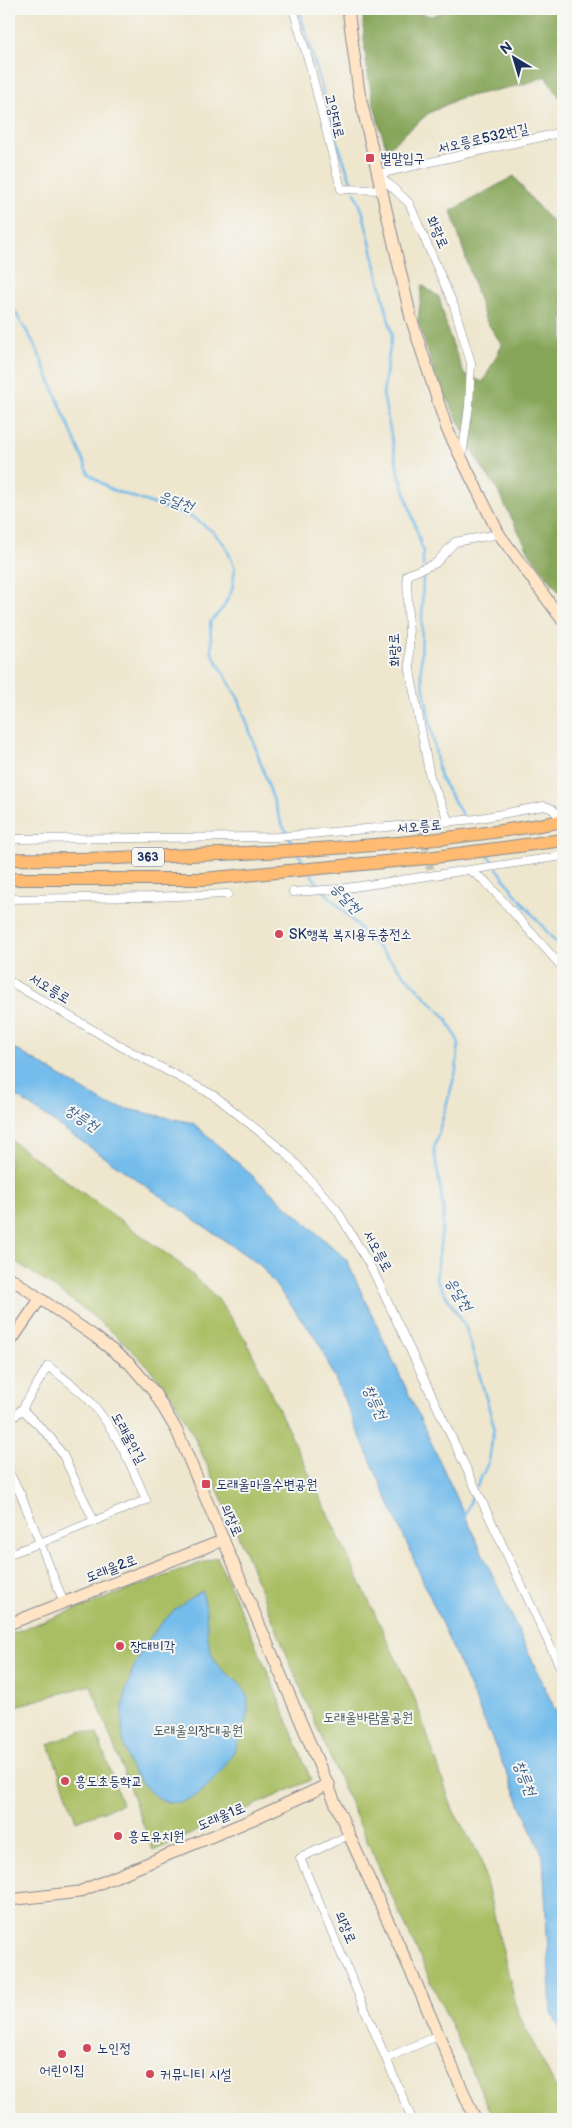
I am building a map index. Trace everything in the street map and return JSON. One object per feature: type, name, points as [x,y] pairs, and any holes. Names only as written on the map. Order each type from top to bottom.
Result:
[{"type":"main road","name":"서오릉로","points":[[9,859],[286,852],[467,836],[562,821]]},
{"type":"main road","name":"363","points":[[9,879],[203,879],[494,850],[563,840]]},
{"type":"street","name":"고양대로","points":[[293,9],[310,66],[341,189],[382,190]]},
{"type":"street","points":[[348,9],[359,92],[411,318],[447,429],[499,534],[563,621]]},
{"type":"street","name":"서오릉로532번길","points":[[378,174],[563,132]]},
{"type":"street","name":"화랑로","points":[[378,174],[409,204],[454,306],[471,363],[469,406],[461,458]]},
{"type":"street","name":"화랑로","points":[[452,821],[430,777],[410,672],[407,575],[436,563],[455,542],[499,534]]},
{"type":"street","points":[[9,839],[282,836],[422,827],[544,806],[556,812],[562,821]]},
{"type":"street","points":[[293,892],[340,889],[430,873],[471,871],[508,863],[563,856]]},
{"type":"street","points":[[471,871],[485,880],[563,968]]},
{"type":"street","points":[[9,899],[228,894]]},
{"type":"street","name":"서오릉로","points":[[9,981],[124,1048],[215,1096],[286,1153],[337,1210],[373,1271],[563,1673]]},
{"type":"street","name":"의장로","points":[[9,1277],[111,1348],[130,1364],[154,1392],[177,1431],[329,1784],[349,1835],[475,2119]]},
{"type":"street","points":[[9,1344],[40,1299]]},
{"type":"street","name":"도래울안길","points":[[9,1422],[22,1409],[48,1366],[88,1399],[114,1433],[125,1452],[146,1500],[9,1554]]},
{"type":"street","points":[[22,1409],[50,1437],[63,1455],[94,1521]]},
{"type":"street","points":[[9,1472],[21,1494],[64,1603]]},
{"type":"street","name":"도래울2로","points":[[9,1624],[224,1540]]},
{"type":"street","name":"도래울1로","points":[[9,1900],[79,1892],[252,1820],[329,1784]]},
{"type":"street","name":"의장로","points":[[349,1835],[300,1858],[412,2119]]},
{"type":"street","points":[[387,2058],[439,2035]]},
{"type":"green space","points":[[363,9],[402,9],[432,16],[449,9],[563,9],[563,103],[546,76],[525,84],[460,98],[429,113],[387,149],[381,132],[369,80],[364,44]]},
{"type":"green space","points":[[514,176],[543,212],[563,230],[563,597],[530,554],[495,486],[479,463],[434,373],[418,321],[422,285],[439,297],[448,332],[464,374],[483,382],[502,345],[485,319],[451,211]]},
{"type":"green space","name":"도래울바람물공원","points":[[9,1139],[183,1266],[217,1298],[246,1340],[415,1699],[453,1810],[480,1857],[518,2014],[563,2101],[563,2119],[494,2119],[349,1801],[237,1532],[185,1419],[172,1396],[130,1349],[71,1300],[9,1257]]},
{"type":"green space","name":"도래울의장대공원","points":[[217,1557],[269,1675],[311,1780],[153,1851],[91,1685],[9,1708],[9,1634]]},
{"type":"green space","points":[[82,1731],[97,1734],[122,1804],[76,1821],[49,1744]]},
{"type":"water","name":"창릉천","points":[[9,1045],[108,1105],[193,1123],[346,1259],[563,1727],[563,2036],[551,2010],[543,1856],[319,1342],[260,1265],[9,1091]]},
{"type":"water","points":[[202,1591],[211,1653],[219,1666],[243,1688],[248,1701],[248,1709],[244,1728],[236,1747],[214,1779],[203,1791],[193,1797],[180,1802],[168,1802],[157,1797],[146,1787],[130,1766],[123,1740],[122,1718],[125,1696],[131,1674],[140,1654],[152,1635],[184,1603]]},
{"type":"waterway","points":[[299,9],[339,147],[353,187]]},
{"type":"waterway","points":[[355,192],[363,213],[392,334],[383,394],[398,470],[423,551],[423,566]]},
{"type":"waterway","name":"응달천","points":[[9,302],[35,345],[89,474],[110,489],[194,518],[212,531],[225,545],[235,568],[232,590],[223,608],[210,622],[212,653],[239,700],[281,822],[294,846]]},
{"type":"waterway","points":[[423,571],[421,673],[440,777],[464,818]]},
{"type":"waterway","points":[[487,854],[494,864]]},
{"type":"waterway","name":"응달천","points":[[299,855],[305,865]]},
{"type":"waterway","points":[[497,868],[513,891],[563,951]]},
{"type":"waterway","name":"응달천","points":[[311,874],[321,888]]},
{"type":"waterway","name":"응달천","points":[[325,892],[446,1018],[459,1043],[456,1071],[434,1149],[444,1212],[436,1279],[466,1328],[494,1426],[489,1461],[477,1486]]},
{"type":"waterway","name":"응달천","points":[[464,1519],[474,1491]]},
{"type":"tunnel","points":[[422,830],[430,869]]},
{"type":"place","name":"벌말입구","points":[[370,158]]},
{"type":"place","name":"SK행복 복지용두충전소","points":[[279,934]]},
{"type":"place","name":"도래울마을수변공원","points":[[206,1484]]},
{"type":"place","name":"장대비각","points":[[120,1646]]},
{"type":"place","name":"흥도초등학교","points":[[65,1781]]},
{"type":"place","name":"흥도유치원","points":[[118,1836]]},
{"type":"place","name":"노인정","points":[[87,2048]]},
{"type":"place","name":"어린이집","points":[[62,2054]]},
{"type":"place","name":"커뮤니티 시설","points":[[150,2074]]}]
